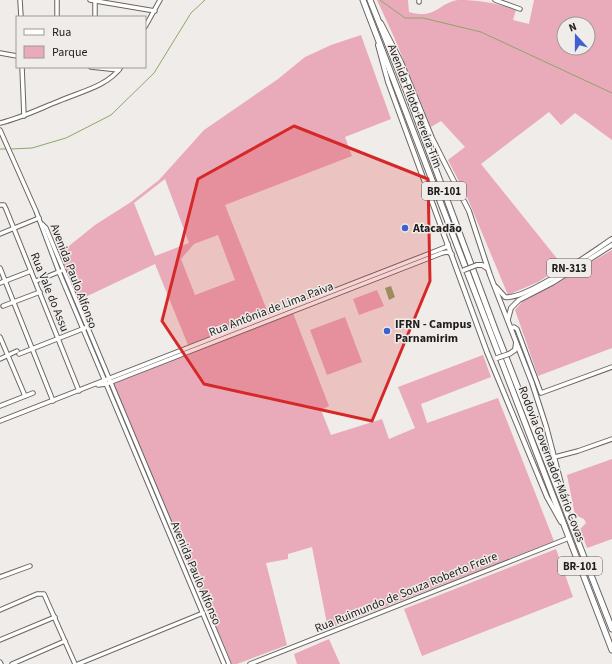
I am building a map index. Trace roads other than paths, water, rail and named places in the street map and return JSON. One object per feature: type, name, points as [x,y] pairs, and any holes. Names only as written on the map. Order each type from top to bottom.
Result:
[{"type":"highway","name":"Avenida Piloto Pereira Tim","points":[[363,0],[510,375]]},
{"type":"highway","name":"Avenida Piloto Pereira Tim","points":[[370,0],[418,121],[510,375]]},
{"type":"highway","name":"Rodovia Governador Mário Covas","points":[[510,375],[568,511],[612,628]]},
{"type":"highway","name":"Rodovia Governador Mário Covas","points":[[510,375],[563,524],[612,650]]},
{"type":"main road","points":[[374,8],[401,62],[432,138],[470,211],[493,284],[538,394],[568,511]]},
{"type":"main road","points":[[376,35],[388,82],[487,352],[547,497],[563,524]]},
{"type":"main road","name":"RN-313","points":[[493,284],[506,297],[516,296],[569,267],[612,239]]},
{"type":"main road","name":"RN-313","points":[[508,320],[511,308],[518,300],[552,283],[612,245]]},
{"type":"main road","points":[[460,278],[461,273],[464,270],[477,265],[484,265],[488,268]]},
{"type":"main road","points":[[487,352],[491,357],[496,358],[510,354],[515,350],[516,342]]},
{"type":"street","points":[[20,0],[21,16]]},
{"type":"street","points":[[57,0],[57,16]]},
{"type":"street","points":[[90,0],[114,2],[155,11]]},
{"type":"street","points":[[146,25],[160,0]]},
{"type":"street","points":[[495,0],[520,9]]},
{"type":"street","points":[[94,16],[95,1]]},
{"type":"street","points":[[0,53],[16,56]]},
{"type":"street","points":[[22,68],[24,116]]},
{"type":"street","points":[[106,68],[120,69]]},
{"type":"street","points":[[0,122],[24,116],[96,86],[120,69]]},
{"type":"street","points":[[0,130],[6,147],[41,223]]},
{"type":"street","name":"Rua Vale do Assu","points":[[0,205],[5,207],[79,391]]},
{"type":"street","points":[[0,234],[39,218]]},
{"type":"street","name":"Avenida Paulo Alfonso","points":[[41,223],[46,228],[230,664]]},
{"type":"street","name":"Avenida Paulo Alfonso","points":[[41,223],[42,230],[105,383],[224,664]]},
{"type":"street","name":"Rua Antônia de Lima Paiva","points":[[0,421],[79,391],[105,383],[365,278],[446,247],[448,244]]},
{"type":"street","name":"Rua Antônia de Lima Paiva","points":[[110,381],[445,252],[452,254]]},
{"type":"street","points":[[408,261],[410,266]]},
{"type":"street","points":[[0,268],[53,401]]},
{"type":"street","points":[[36,282],[64,270]]},
{"type":"street","points":[[0,283],[31,271]]},
{"type":"street","points":[[365,278],[367,283]]},
{"type":"street","points":[[3,306],[40,292]]},
{"type":"street","points":[[0,359],[33,349],[88,327]]},
{"type":"street","points":[[511,328],[514,327],[517,329],[538,394],[612,367]]},
{"type":"street","points":[[0,337],[25,396]]},
{"type":"street","points":[[94,354],[98,352]]},
{"type":"street","points":[[0,406],[32,393]]},
{"type":"street","points":[[555,457],[578,451],[612,439]]},
{"type":"street","points":[[144,475],[149,473]]},
{"type":"street","name":"Rua Ruimundo de Souza Roberto Freire","points":[[250,664],[569,538]]},
{"type":"street","points":[[0,577],[30,566]]},
{"type":"street","points":[[194,594],[199,592]]},
{"type":"street","points":[[0,610],[42,593],[45,595],[65,641],[77,664],[207,612]]},
{"type":"street","points":[[0,640],[55,617]]},
{"type":"street","points":[[12,664],[65,641]]},
{"type":"waterway","points":[[11,149],[32,148],[66,138],[111,115],[154,73],[191,13],[205,0]]},
{"type":"waterway","points":[[380,0],[405,18],[423,18],[481,32],[612,93]]},
{"type":"waterway","points":[[0,149],[7,149]]},
{"type":"place","name":"Atacadão","points":[[405,228]]},
{"type":"place","name":"IFRN - Campus Parnamirim","points":[[387,331]]}]
